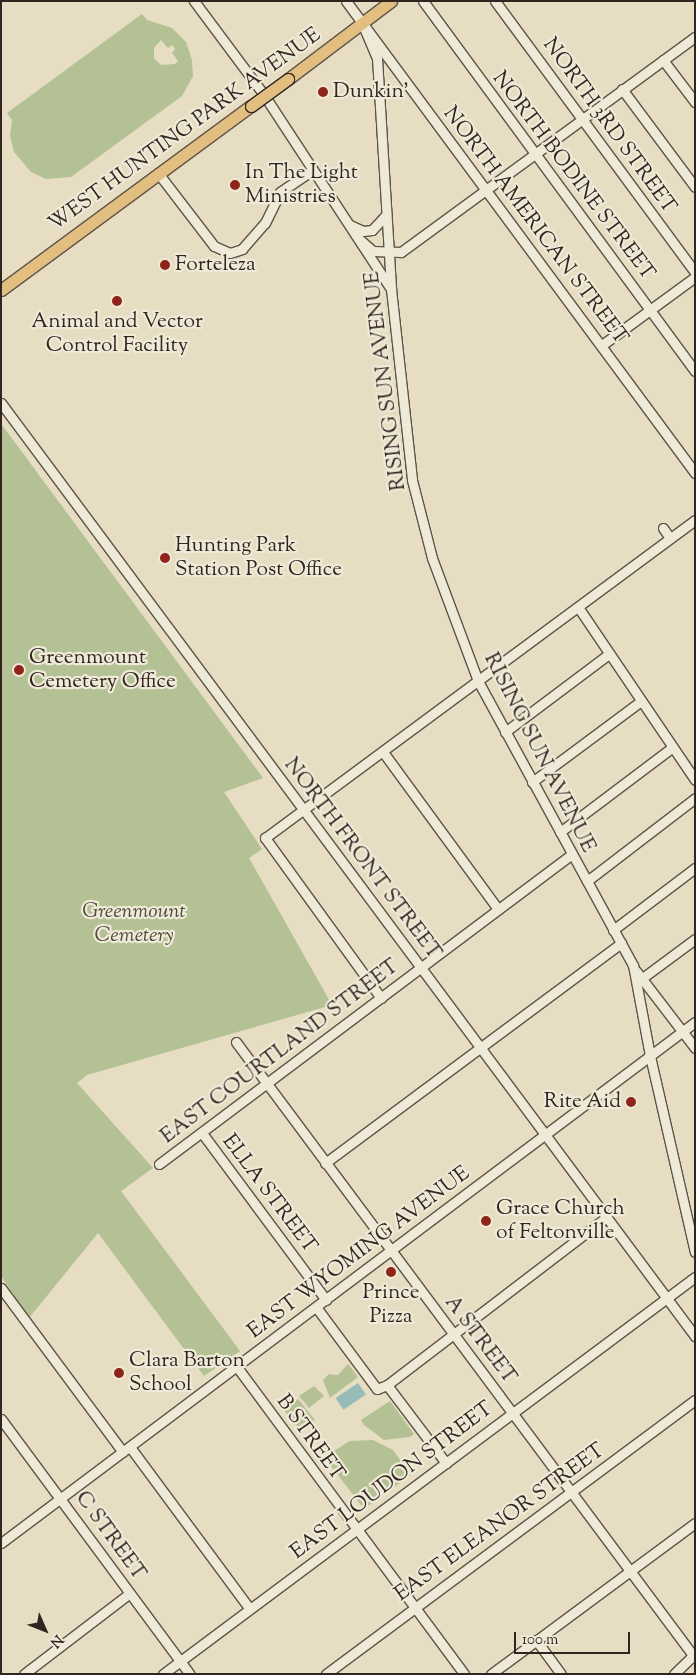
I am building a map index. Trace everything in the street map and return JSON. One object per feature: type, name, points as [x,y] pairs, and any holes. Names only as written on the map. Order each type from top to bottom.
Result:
[{"type":"main road","name":"WEST HUNTING PARK AVENUE","points":[[1,290],[391,1]]},
{"type":"street","points":[[194,1],[264,95],[312,171],[359,239],[370,260],[391,289]]},
{"type":"street","name":"NORTH AMERICAN STREET","points":[[346,1],[695,473]]},
{"type":"street","name":"NORTH BODINE STREET","points":[[422,1],[695,371]]},
{"type":"street","name":"NORTH 3RD STREET","points":[[495,1],[695,272]]},
{"type":"street","name":"RISING SUN AVENUE","points":[[362,23],[377,58],[391,289],[412,480],[432,558],[478,681],[633,965],[650,1056],[695,1252]]},
{"type":"street","points":[[359,239],[373,251],[389,254],[401,252],[695,36]]},
{"type":"street","points":[[663,60],[695,102]]},
{"type":"street","points":[[622,90],[695,187]]},
{"type":"street","points":[[158,173],[214,246],[230,253],[242,250],[265,223],[280,192],[312,171]]},
{"type":"street","points":[[349,224],[363,231],[372,230],[386,215]]},
{"type":"street","points":[[602,345],[695,277]]},
{"type":"street","name":"NORTH FRONT STREET","points":[[1,403],[695,1336]]},
{"type":"street","points":[[381,998],[265,838],[695,520]]},
{"type":"street","points":[[662,528],[670,538]]},
{"type":"street","points":[[578,607],[695,780]]},
{"type":"street","points":[[505,732],[609,654]]},
{"type":"street","points":[[532,782],[641,701]]},
{"type":"street","points":[[560,832],[672,746]]},
{"type":"street","points":[[383,752],[498,909]]},
{"type":"street","points":[[587,881],[695,798]]},
{"type":"street","name":"EAST COURTLAND STREET","points":[[159,1164],[572,854]]},
{"type":"street","points":[[613,930],[695,868]]},
{"type":"street","points":[[641,979],[695,938]]},
{"type":"street","points":[[325,1163],[621,943]]},
{"type":"street","points":[[633,965],[641,979],[695,1048]]},
{"type":"street","name":"EAST WYOMING AVENUE","points":[[1,1543],[695,1022]]},
{"type":"street","name":"A STREET","points":[[236,1042],[694,1656]]},
{"type":"street","name":"ELLA STREET","points":[[202,1133],[326,1300]]},
{"type":"street","points":[[316,1307],[377,1389],[386,1385],[607,1217]]},
{"type":"street","name":"EAST LOUDON STREET","points":[[163,1674],[695,1277]]},
{"type":"street","points":[[1,1288],[249,1608]]},
{"type":"street","name":"B STREET","points":[[237,1367],[464,1674]]},
{"type":"street","points":[[386,1385],[446,1463]]},
{"type":"street","name":"EAST ELEANOR STREET","points":[[326,1674],[695,1400]]},
{"type":"street","name":"C STREET","points":[[1,1419],[190,1674]]},
{"type":"street","points":[[490,1674],[695,1522]]},
{"type":"street","points":[[24,1674],[130,1593]]},
{"type":"street","points":[[536,1640],[561,1674]]},
{"type":"street","points":[[674,1674],[694,1656]]},
{"type":"green space","points":[[142,14],[147,20],[172,28],[186,42],[192,60],[193,76],[182,96],[71,177],[46,179],[31,172],[14,152],[10,136],[12,120],[7,113]],"holes":[[[161,40],[168,48],[172,45],[175,49],[172,53],[178,61],[175,64],[161,65],[154,58],[154,48]]]},
{"type":"green space","name":"Greenmount Cemetery","points":[[2,425],[263,778],[224,792],[262,849],[249,858],[332,1005],[87,1075],[77,1083],[153,1168],[121,1191],[240,1351],[204,1376],[98,1233],[29,1318],[1,1276]]},
{"type":"green space","points":[[348,1364],[358,1377],[330,1398],[323,1380],[329,1374],[338,1375]]},
{"type":"green space","points":[[314,1386],[324,1396],[309,1408],[299,1396]]},
{"type":"green space","points":[[298,1399],[315,1420],[301,1431],[284,1410]]},
{"type":"green space","points":[[390,1401],[414,1434],[410,1437],[384,1440],[364,1425],[361,1420]]},
{"type":"green space","points":[[373,1440],[393,1450],[411,1475],[364,1509],[324,1457],[350,1441]]},
{"type":"water","points":[[358,1383],[366,1395],[343,1410],[336,1398]]},
{"type":"place","name":"Dunkin'","points":[[323,92]]},
{"type":"place","name":"In The Light Ministries","points":[[235,185]]},
{"type":"place","name":"Forteleza","points":[[165,265]]},
{"type":"place","name":"Animal and Vector Control Facility","points":[[117,301]]},
{"type":"place","name":"Hunting Park Station Post Office","points":[[165,558]]},
{"type":"place","name":"Greenmount Cemetery Office","points":[[19,670]]},
{"type":"place","name":"Rite Aid","points":[[631,1102]]},
{"type":"place","name":"Grace Church of Feltonville","points":[[486,1221]]},
{"type":"place","name":"Prince Pizza","points":[[391,1272]]},
{"type":"place","name":"Clara Barton School","points":[[119,1373]]}]
